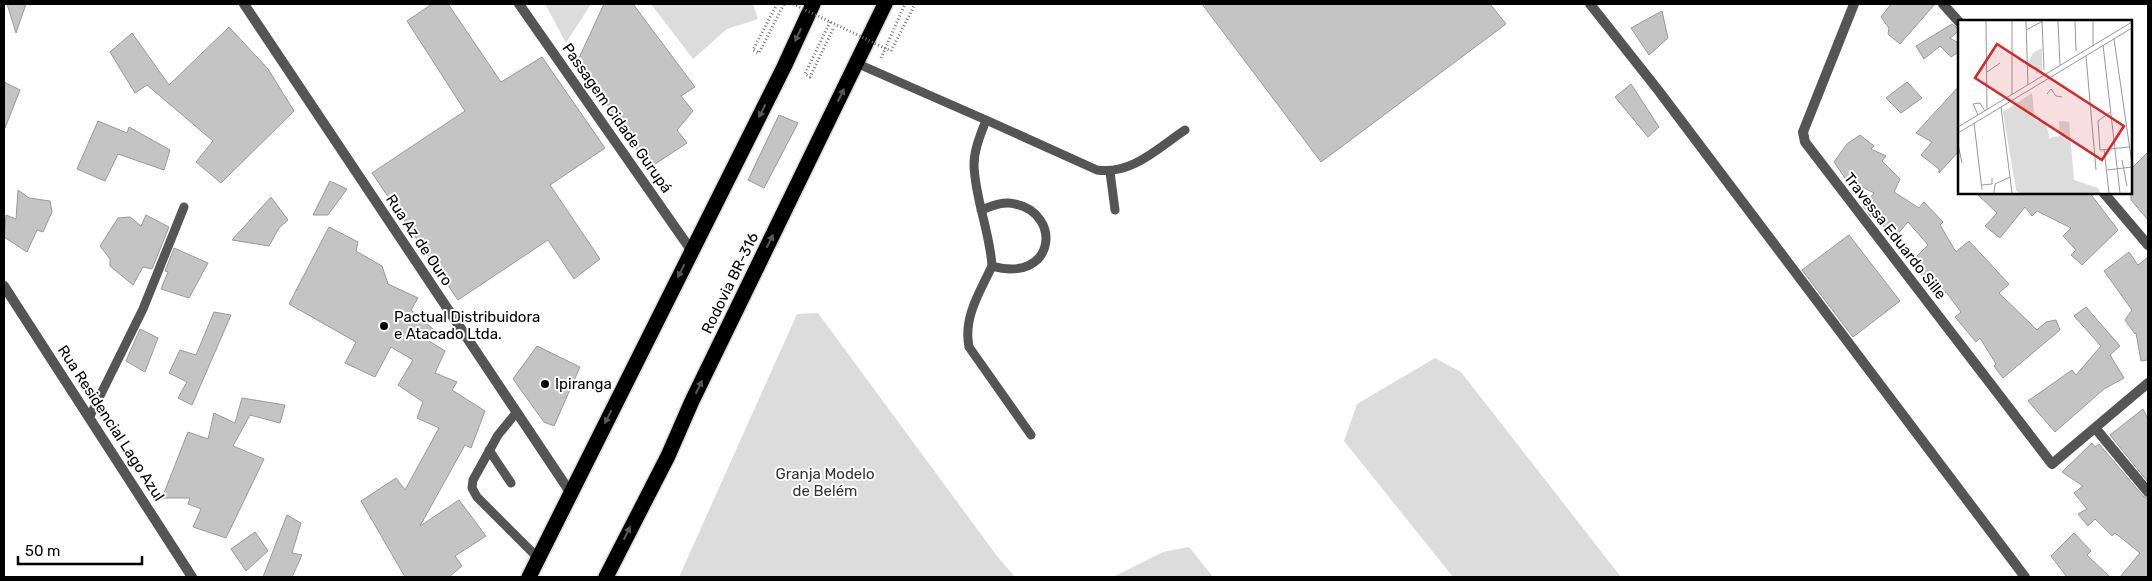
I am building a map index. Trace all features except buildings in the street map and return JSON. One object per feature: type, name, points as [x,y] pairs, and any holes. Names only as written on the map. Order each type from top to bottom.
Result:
[{"type":"highway","points":[[529,577],[784,67],[812,4]]},
{"type":"highway","name":"Rodovia BR-316","points":[[606,577],[668,456],[696,392],[885,4]]},
{"type":"street","name":"Rua Az de Ouro","points":[[244,4],[570,492]]},
{"type":"street","name":"Passagem Cidade Gurupá","points":[[519,4],[691,250]]},
{"type":"street","points":[[1590,4],[1658,90],[2025,577]]},
{"type":"street","name":"Travessa Eduardo Sille","points":[[1854,4],[1803,132],[1805,142],[2052,464],[2096,429]]},
{"type":"street","points":[[1943,4],[1958,21]]},
{"type":"street","points":[[2105,194],[2148,246]]},
{"type":"street","name":"Rua Residencial Lago Azul","points":[[4,286],[192,577]]},
{"type":"street","points":[[2148,383],[2096,429],[2148,492]]},
{"type":"lane","points":[[856,63],[1097,170],[1110,172],[1135,165],[1184,130]]},
{"type":"lane","points":[[986,120],[977,146],[974,165],[992,266],[969,314],[966,332],[969,347],[1032,435]]},
{"type":"lane","points":[[1110,172],[1114,210]]},
{"type":"lane","points":[[981,210],[1001,203],[1015,204],[1030,210],[1041,221],[1046,236],[1044,251],[1029,266],[1023,269],[1008,270],[992,266]]},
{"type":"lane","points":[[90,418],[142,309],[184,207]]},
{"type":"lane","points":[[516,413],[498,435],[489,450],[472,480],[472,488],[477,497],[538,558]]},
{"type":"lane","points":[[489,450],[511,483]]},
{"type":"path","points":[[777,4],[754,50],[759,53],[784,4]]},
{"type":"path","points":[[793,4],[891,51],[916,4]]},
{"type":"path","points":[[881,58],[905,4]]},
{"type":"path","points":[[830,22],[805,74],[810,77],[833,29]]},
{"type":"green space","points":[[545,4],[591,4],[566,43]]},
{"type":"green space","points":[[651,4],[753,4],[758,19],[727,29],[693,59]]},
{"type":"green space","name":"Granja Modelo de Belém","points":[[818,313],[997,556],[1015,577],[679,577],[797,314]]},
{"type":"green space","points":[[1435,358],[1461,372],[1621,577],[1453,577],[1344,441],[1357,404]]},
{"type":"green space","points":[[1189,547],[1213,577],[1113,577],[1163,552]]},
{"type":"place","name":"Pactual Distribuidora e Atacado Ltda.","points":[[384,326]]},
{"type":"place","name":"Ipiranga","points":[[545,384]]}]
